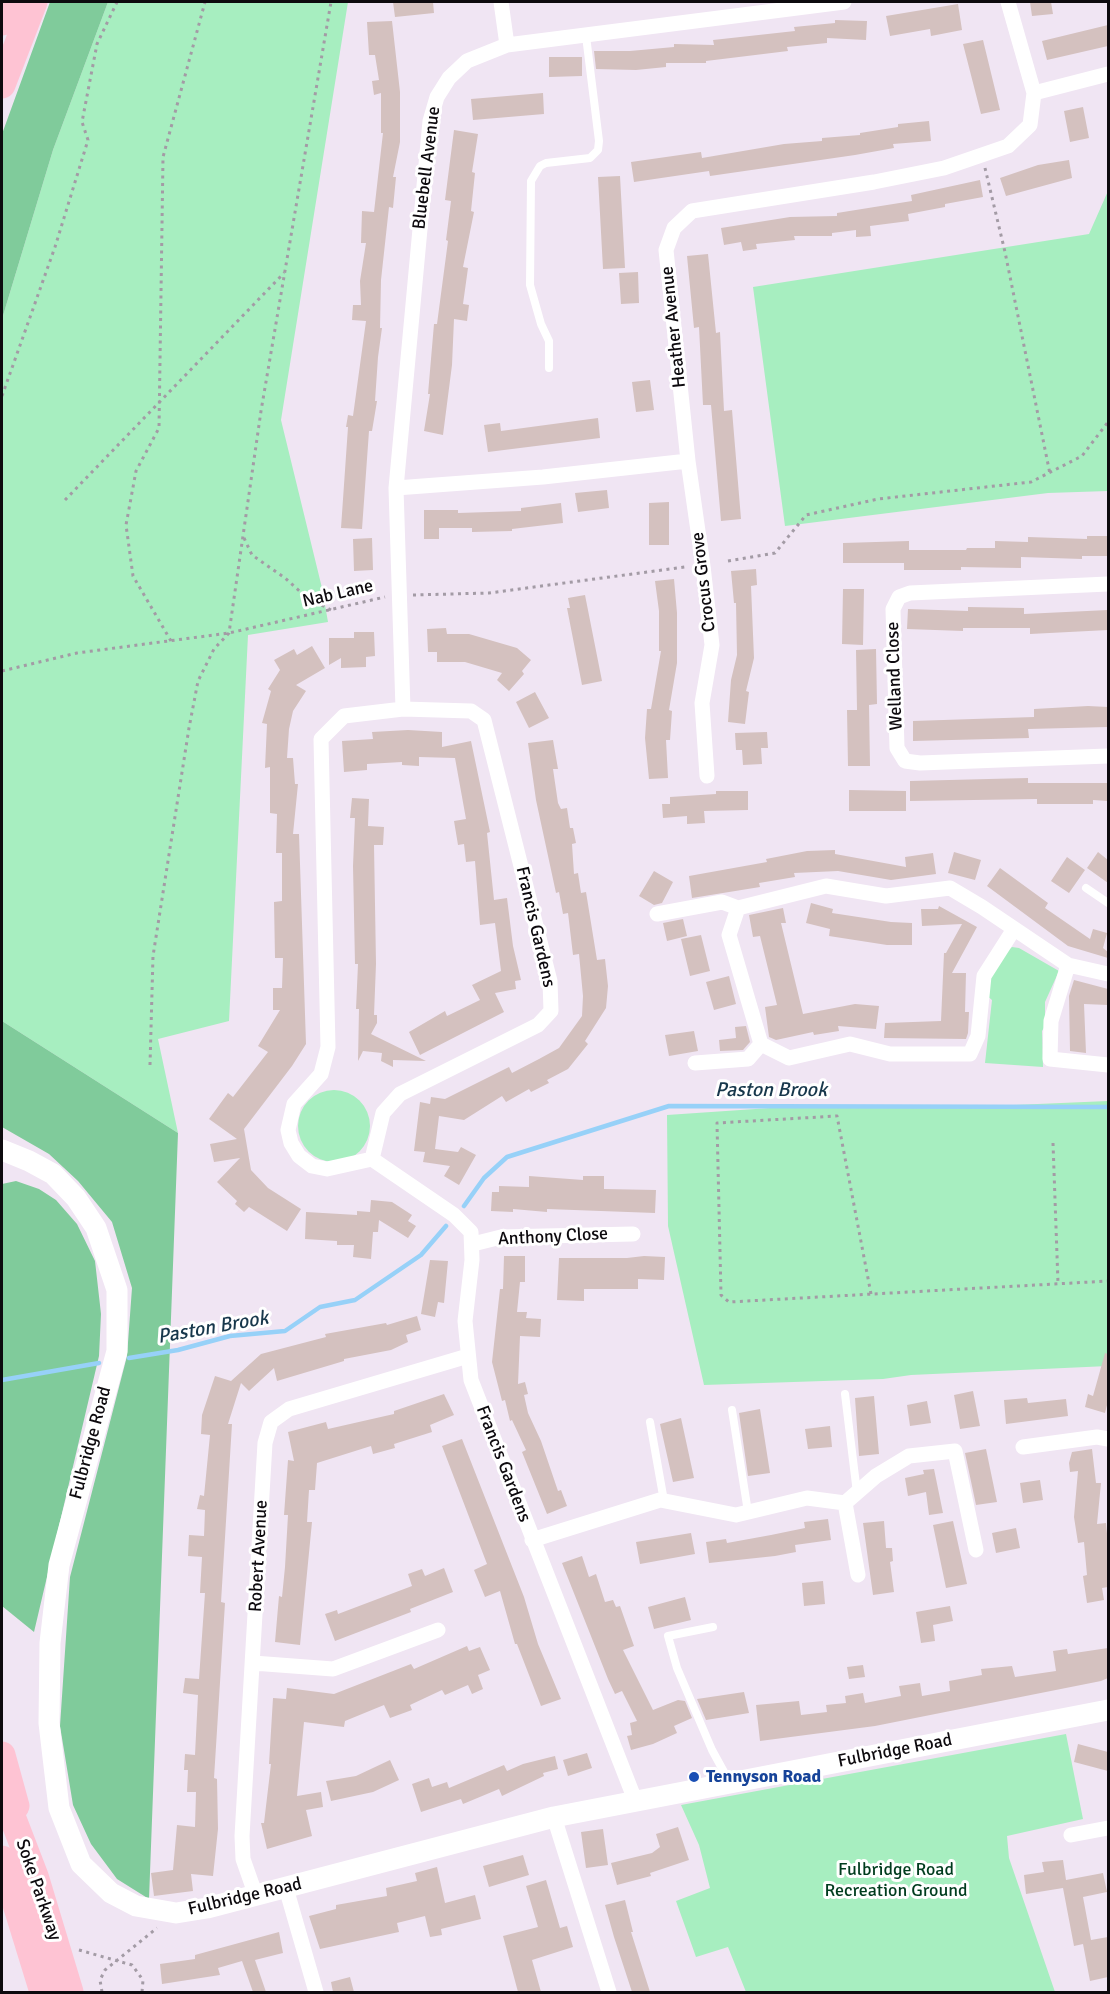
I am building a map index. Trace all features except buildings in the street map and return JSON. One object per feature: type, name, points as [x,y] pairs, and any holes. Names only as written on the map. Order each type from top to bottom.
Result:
[{"type":"highway","points":[[2,22],[10,2]]},
{"type":"highway","points":[[2,85],[34,2]]},
{"type":"highway","points":[[2,1755],[35,1876]]},
{"type":"highway","name":"Soke Parkway","points":[[2,1790],[35,1876],[70,1992]]},
{"type":"highway","name":"Soke Parkway","points":[[2,1859],[43,1992]]},
{"type":"street","points":[[501,2],[507,45]]},
{"type":"street","name":"Bluebell Avenue","points":[[400,590],[396,488],[430,121],[437,97],[449,78],[467,61],[507,45],[844,2]]},
{"type":"street","name":"Heather Avenue","points":[[687,461],[666,250],[674,228],[692,211],[874,182],[944,168],[1008,146],[1030,125],[1034,93],[1008,2]]},
{"type":"street","points":[[1034,93],[1108,74]]},
{"type":"street","points":[[396,488],[543,477],[687,461]]},
{"type":"street","name":"Crocus Grove","points":[[687,461],[704,566],[712,645],[702,703],[706,776]]},
{"type":"street","name":"Welland Close","points":[[1108,584],[910,593],[898,597],[893,609],[897,748],[905,761],[920,763],[1108,756]]},
{"type":"street","points":[[400,590],[403,709]]},
{"type":"street","name":"Francis Gardens","points":[[403,709],[471,711],[484,720],[550,981],[551,1011],[538,1025],[400,1094],[383,1113],[372,1159],[327,1169],[312,1166],[299,1156],[291,1143],[288,1130],[294,1104],[321,1074],[328,1047],[321,739],[344,716],[403,709]]},
{"type":"street","points":[[657,914],[722,902],[738,909],[826,886],[886,896],[950,888],[1068,965],[1108,974]]},
{"type":"street","points":[[738,909],[729,935],[761,1044],[789,1058],[850,1044],[890,1054],[970,1054],[978,1036],[984,976],[1014,929]]},
{"type":"street","points":[[1068,965],[1051,1021],[1050,1059],[1108,1065]]},
{"type":"street","points":[[695,1064],[748,1059],[761,1044]]},
{"type":"street","name":"Fulbridge Road","points":[[3,1153],[29,1161],[53,1174],[76,1198],[96,1228],[117,1290],[117,1350],[59,1565],[50,1643],[49,1723],[59,1808],[81,1864],[111,1893],[136,1906],[176,1912],[207,1908],[554,1817],[1108,1710]]},
{"type":"street","points":[[372,1159],[454,1215],[471,1232],[473,1244]]},
{"type":"street","name":"Anthony Close","points":[[473,1244],[501,1237],[633,1234]]},
{"type":"street","name":"Francis Gardens","points":[[473,1244],[465,1321],[471,1380],[635,1800]]},
{"type":"street","name":"Robert Avenue","points":[[256,1896],[243,1858],[242,1836],[265,1443],[271,1422],[289,1409],[468,1356]]},
{"type":"street","points":[[1023,1447],[1097,1437],[1108,1439]]},
{"type":"street","points":[[532,1540],[664,1501],[736,1515],[807,1498],[851,1498],[876,1476],[909,1456],[955,1451],[976,1550]]},
{"type":"street","points":[[851,1498],[858,1575]]},
{"type":"street","points":[[253,1664],[333,1669],[438,1630]]},
{"type":"street","points":[[554,1817],[609,1992]]},
{"type":"street","points":[[1071,1835],[1108,1827]]},
{"type":"street","points":[[286,1888],[312,1991]]},
{"type":"lane","points":[[549,368],[549,341],[541,324],[530,285],[531,181],[540,166],[546,163],[590,158],[598,150],[599,141],[586,36]]},
{"type":"lane","points":[[1086,888],[1108,903]]},
{"type":"lane","points":[[845,1394],[851,1498]]},
{"type":"lane","points":[[732,1410],[748,1512]]},
{"type":"lane","points":[[650,1422],[664,1501]]},
{"type":"lane","points":[[713,1627],[668,1636],[677,1668],[712,1750],[730,1782]]},
{"type":"path","points":[[2,396],[55,247],[88,141],[82,122],[97,44],[117,2]]},
{"type":"path","points":[[171,641],[133,576],[126,525],[136,471],[159,428],[162,400],[163,157],[205,2]]},
{"type":"path","points":[[150,1065],[153,956],[189,728],[198,681],[214,648],[229,633],[284,273],[331,2]]},
{"type":"path","points":[[982,155],[1005,252],[1050,474]]},
{"type":"path","points":[[65,500],[284,273]]},
{"type":"path","points":[[728,561],[775,554],[806,515],[878,499],[1031,482],[1082,456],[1108,422]]},
{"type":"path","points":[[243,536],[252,555],[285,578],[306,597],[331,610]]},
{"type":"path","name":"Nab Lane","points":[[2,671],[77,653],[229,633],[331,610],[400,590],[489,593],[685,567]]},
{"type":"path","points":[[871,1294],[837,1116],[717,1123],[722,1295],[729,1302],[1108,1281]]},
{"type":"path","points":[[1053,1143],[1058,1283]]},
{"type":"path","points":[[102,1992],[100,1980],[105,1970],[176,1912]]},
{"type":"green space","points":[[50,2],[108,2],[53,150],[2,319],[2,134]]},
{"type":"green space","points":[[108,2],[348,2],[281,420],[322,588],[328,622],[248,635],[229,1021],[158,1039],[178,1133],[2,1021],[2,319],[53,150]]},
{"type":"green space","points":[[1108,191],[1108,491],[1048,493],[785,526],[753,287],[1089,234]]},
{"type":"green space","points":[[1012,947],[1019,948],[1059,971],[1045,1002],[1045,1026],[1042,1031],[1043,1067],[985,1063],[992,1000],[986,995],[988,976],[999,957]]},
{"type":"green space","points":[[2,1021],[178,1133],[149,1899],[117,1879],[91,1844],[73,1805],[60,1726],[70,1577],[127,1356],[132,1288],[112,1222],[78,1181],[49,1154],[2,1127]]},
{"type":"green space","points":[[334,1090],[348,1093],[360,1100],[367,1112],[370,1126],[367,1140],[360,1152],[348,1159],[334,1162],[320,1159],[308,1152],[301,1140],[298,1126],[301,1112],[308,1100],[320,1093]]},
{"type":"green space","points":[[1108,1101],[1108,1366],[911,1375],[883,1379],[704,1385],[668,1226],[667,1115],[814,1105],[1014,1105]]},
{"type":"green space","points":[[16,1181],[39,1189],[56,1200],[77,1224],[95,1261],[101,1314],[99,1356],[34,1632],[2,1606],[2,1184]]},
{"type":"green space","name":"Fulbridge Road Recreation Ground","points":[[1066,1734],[1083,1819],[1007,1836],[1009,1858],[1055,1992],[746,1992],[728,1947],[696,1957],[676,1901],[710,1888],[699,1845],[681,1805]]},
{"type":"waterway","name":"Paston Brook","points":[[464,1206],[484,1178],[507,1157],[669,1106],[1108,1107]]},
{"type":"waterway","name":"Paston Brook","points":[[129,1358],[178,1350],[230,1336],[285,1331],[320,1307],[355,1300],[421,1255],[446,1226]]},
{"type":"waterway","name":"Paston Brook","points":[[2,1380],[99,1363]]},
{"type":"place","name":"Tennyson Road","points":[[694,1777]]}]
